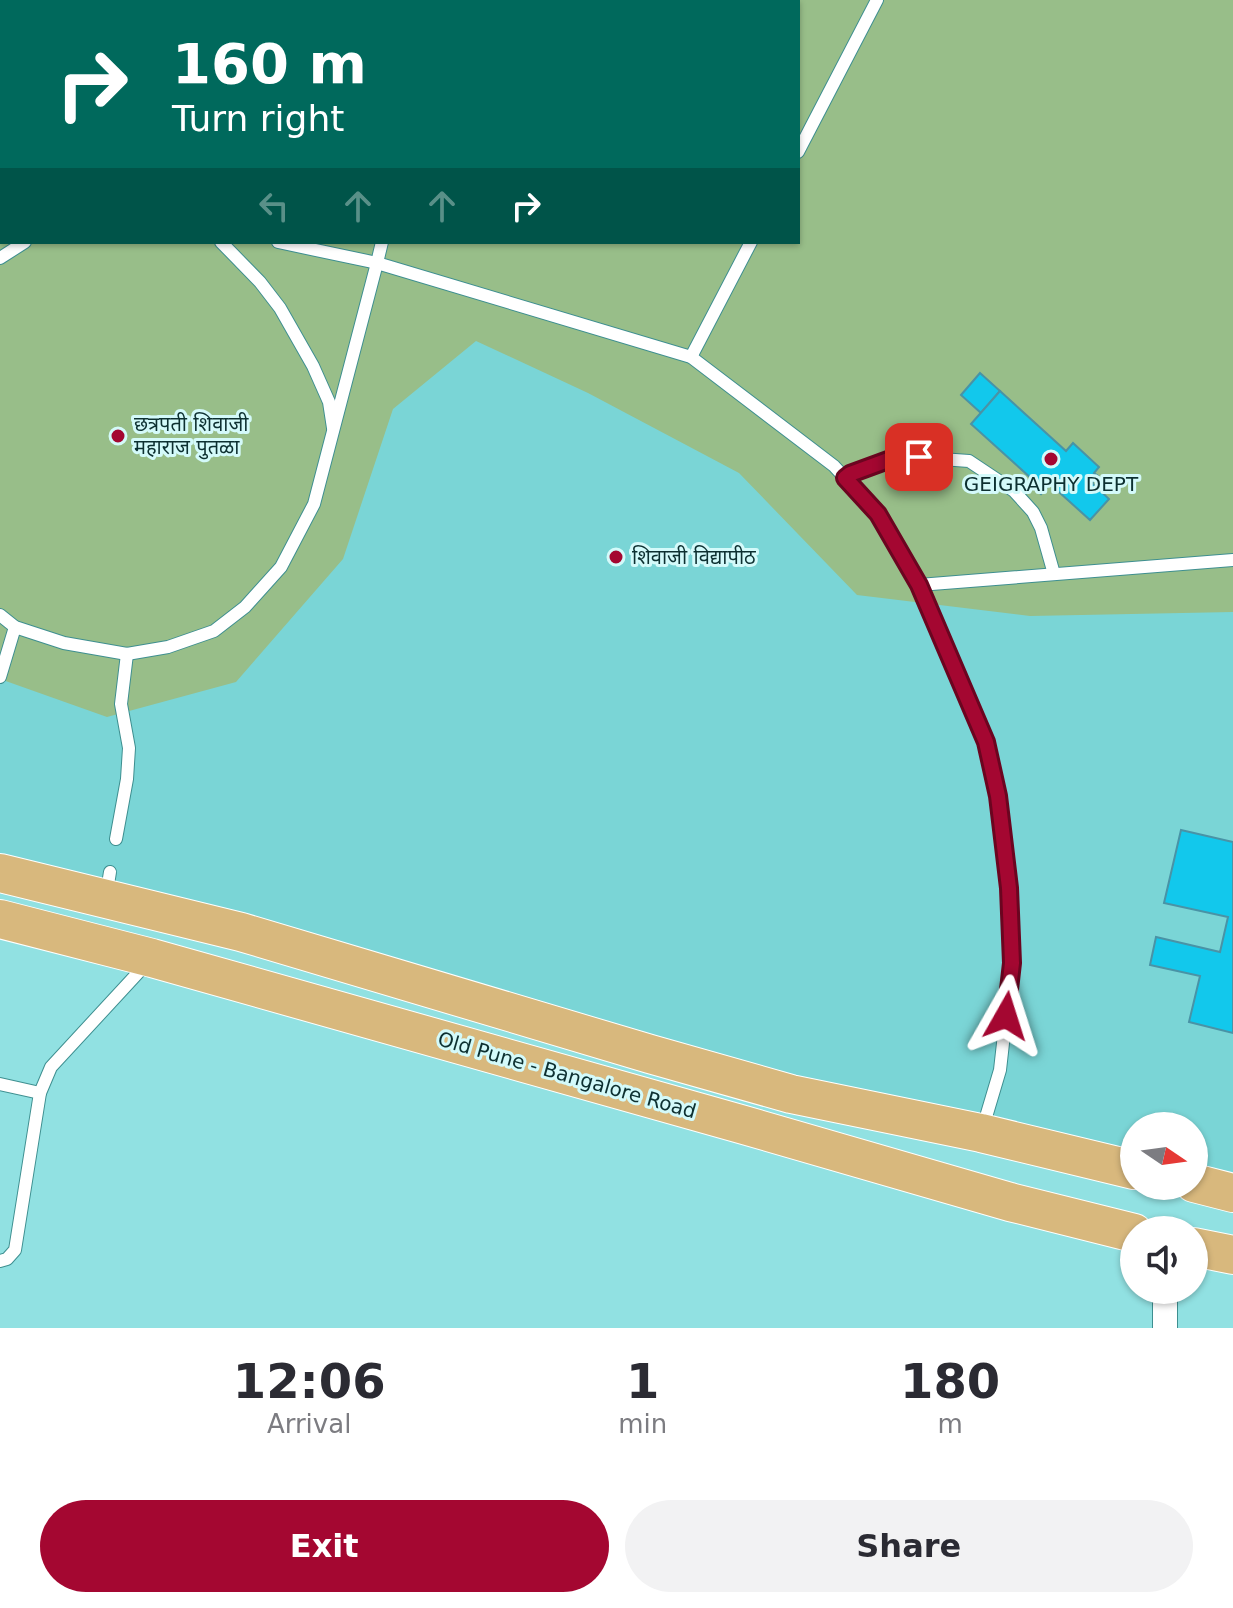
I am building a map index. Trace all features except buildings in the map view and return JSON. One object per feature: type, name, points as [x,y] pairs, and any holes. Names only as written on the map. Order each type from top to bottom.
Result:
[{"type":"main road","points":[[0,873],[108,886],[241,932],[791,1094],[981,1133],[1120,1167]]},
{"type":"main road","name":"Old Pune - Bangalore Road","points":[[0,919],[152,958],[1010,1202],[1120,1230]]},
{"type":"main road","points":[[1208,1187],[1233,1193]]},
{"type":"main road","points":[[1208,1250],[1233,1255]]},
{"type":"street","points":[[1165,1304],[1165,1328]]},
{"type":"lane","points":[[800,148],[877,0]]},
{"type":"lane","points":[[0,258],[22,244]]},
{"type":"lane","points":[[223,244],[280,308],[307,354],[329,402],[334,435]]},
{"type":"lane","points":[[287,244],[377,263],[691,357],[834,466],[878,514],[919,585],[986,742],[998,796],[1009,888],[1012,963],[1000,1070],[981,1133]]},
{"type":"lane","points":[[0,615],[15,627],[64,643],[127,654],[168,647],[214,631],[245,607],[281,567],[314,504],[382,244]]},
{"type":"lane","points":[[691,357],[750,244]]},
{"type":"lane","points":[[845,478],[899,456],[969,461],[1014,491],[1033,512],[1041,528],[1054,574]]},
{"type":"lane","points":[[919,585],[1233,560]]},
{"type":"lane","points":[[0,677],[15,627]]},
{"type":"lane","points":[[116,839],[127,779],[129,748],[121,704],[127,654]]},
{"type":"lane","points":[[0,1261],[7,1259],[15,1250],[40,1093],[51,1067],[152,958]]},
{"type":"lane","points":[[0,1084],[40,1093]]},
{"type":"shaded area","name":"शिवाजी विद्यापीठ","points":[[800,0],[1233,0],[1233,1197],[1208,1190],[1208,1112],[1120,1112],[1120,1168],[0,873],[0,244],[800,244]]},
{"type":"green space","points":[[800,0],[1233,0],[1233,612],[1030,616],[857,595],[739,473],[588,393],[476,341],[393,409],[343,559],[236,682],[107,717],[0,679],[0,244],[800,244]]},
{"type":"place","name":"छत्रपती शिवाजी महाराज पुतळा","points":[[118,436]]},
{"type":"place","name":"GEIGRAPHY DEPT","points":[[1051,459]]},
{"type":"place","name":"शिवाजी विद्यापीठ","points":[[616,557]]},
{"type":"route","points":[[919,457],[899,456],[845,478],[878,514],[919,585],[986,742],[998,796],[1009,888],[1012,963],[1006,1016]]}]
